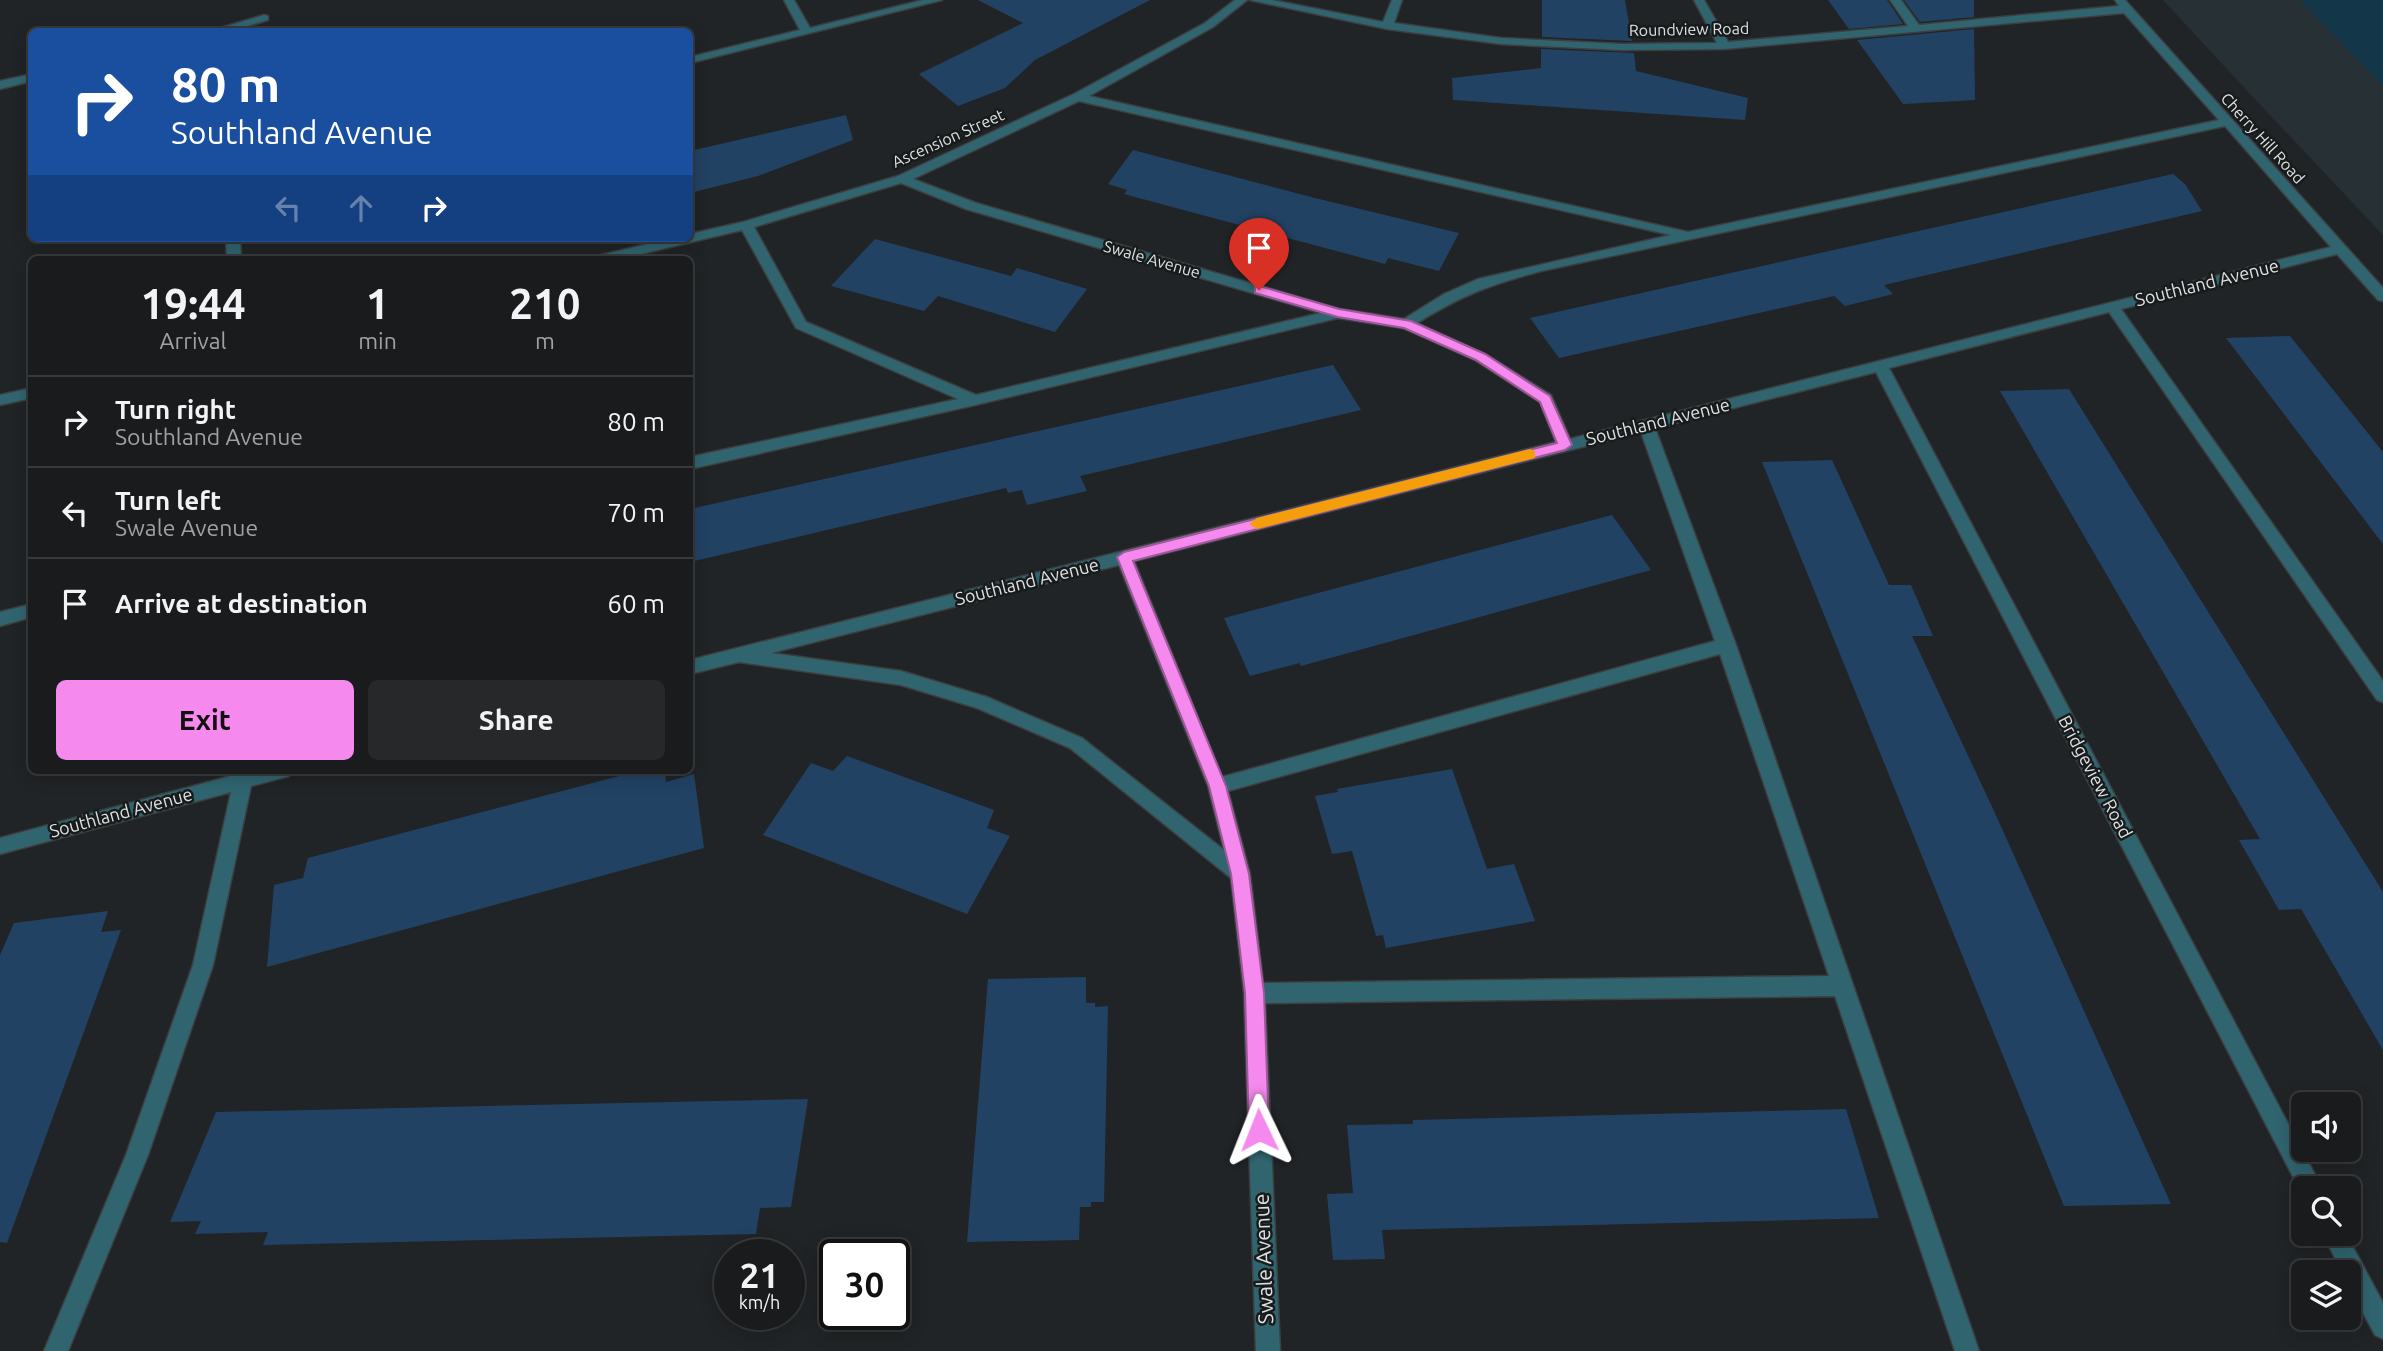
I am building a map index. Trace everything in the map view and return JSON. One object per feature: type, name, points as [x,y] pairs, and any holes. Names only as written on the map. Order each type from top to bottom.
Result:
[{"type":"street","points":[[789,0],[806,31]]},
{"type":"street","points":[[693,59],[936,0]]},
{"type":"street","name":"Ascension Street","points":[[693,238],[746,225],[902,179],[1079,97],[1209,25],[1242,0]]},
{"type":"street","name":"Roundview Road","points":[[1255,0],[1387,26],[1501,41],[1622,47],[1724,46],[1917,30],[2123,4]]},
{"type":"street","points":[[1387,26],[1397,0]]},
{"type":"street","points":[[1699,0],[1724,46]]},
{"type":"street","points":[[1895,0],[1917,30]]},
{"type":"street","name":"Cherry Hill Road","points":[[2123,4],[2383,297]]},
{"type":"street","points":[[227,28],[264,18]]},
{"type":"street","points":[[0,85],[28,78]]},
{"type":"street","points":[[1079,97],[1688,235]]},
{"type":"street","points":[[1406,324],[1449,297],[1482,282],[1688,235],[2227,122]]},
{"type":"street","name":"Swale Avenue","points":[[902,179],[971,206],[1338,313],[1406,324],[1480,357],[1546,399],[1565,445]]},
{"type":"street","points":[[746,225],[801,325],[975,400]]},
{"type":"street","name":"Ascension Street","points":[[615,256],[674,242]]},
{"type":"street","name":"Southland Avenue","points":[[693,666],[2341,249]]},
{"type":"street","points":[[2112,307],[2383,695]]},
{"type":"street","points":[[693,462],[975,400],[1338,313]]},
{"type":"street","name":"Bridgeview Road","points":[[1880,366],[2305,1176]]},
{"type":"street","points":[[0,400],[28,394]]},
{"type":"street","points":[[1646,425],[1727,645],[1840,986],[1967,1351]]},
{"type":"street","name":"Swale Avenue","points":[[1124,557],[1217,786],[1240,874],[1254,993],[1268,1351]]},
{"type":"street","points":[[0,619],[28,611]]},
{"type":"street","points":[[1217,786],[1727,645]]},
{"type":"street","points":[[735,656],[901,678],[981,702],[1076,743],[1240,874]]},
{"type":"street","name":"Southland Avenue","points":[[0,846],[266,774]]},
{"type":"street","points":[[56,1351],[137,1155],[203,965],[243,780]]},
{"type":"street","points":[[1254,993],[1840,986]]},
{"type":"street","points":[[2340,1246],[2383,1326]]},
{"type":"shaded area","points":[[2163,0],[2383,0],[2383,235],[2251,95]]},
{"type":"shaded area","points":[[2300,0],[2383,0],[2383,86]]},
{"type":"building","points":[[978,0],[1150,0],[1035,60],[1005,88],[958,106],[919,74],[1023,23]]},
{"type":"building","points":[[1542,0],[1625,0],[1632,41],[1542,37]]},
{"type":"building","points":[[1828,0],[1887,0],[1903,24],[1849,29]]},
{"type":"building","points":[[1904,0],[1974,0],[1974,17],[1920,22]]},
{"type":"building","points":[[1974,29],[1975,100],[1903,104],[1857,40]]},
{"type":"building","points":[[1541,49],[1634,53],[1636,71],[1748,98],[1745,120],[1453,100],[1452,78],[1541,68]]},
{"type":"building","points":[[846,115],[853,140],[758,176],[693,192],[693,150]]},
{"type":"building","points":[[1133,150],[1459,233],[1439,271],[1388,258],[1385,264],[1124,194],[1127,190],[1108,184]]},
{"type":"building","points":[[2173,174],[2185,184],[2202,211],[1884,285],[1893,294],[1845,306],[1834,296],[1559,358],[1530,318]]},
{"type":"building","points":[[875,239],[1011,276],[1017,268],[1087,289],[1055,332],[938,296],[924,311],[831,286]]},
{"type":"building","points":[[2290,336],[2383,452],[2383,544],[2226,338]]},
{"type":"building","points":[[1333,365],[1361,410],[1080,476],[1087,491],[1027,505],[1022,490],[1008,493],[1006,488],[693,561],[693,508]]},
{"type":"building","points":[[2069,389],[2383,892],[2383,1050],[2301,909],[2279,910],[2239,840],[2260,839],[2000,391]]},
{"type":"building","points":[[1832,460],[1889,585],[1911,585],[1933,636],[1912,636],[2171,1204],[2064,1206],[1762,462]]},
{"type":"building","points":[[1612,515],[1651,570],[1301,666],[1300,663],[1250,676],[1224,618]]},
{"type":"building","points":[[847,756],[994,810],[987,828],[1010,836],[967,914],[763,835],[811,763],[833,771]]},
{"type":"building","points":[[1452,769],[1487,869],[1514,864],[1535,921],[1386,948],[1383,935],[1376,936],[1352,851],[1332,854],[1315,796],[1338,792],[1337,789]]},
{"type":"building","points":[[627,774],[665,774],[666,782],[694,774],[704,848],[267,967],[274,885],[303,878],[308,858]]},
{"type":"building","points":[[108,911],[101,932],[121,930],[7,1243],[0,1242],[0,955],[14,923]]},
{"type":"building","points":[[1086,977],[1086,1003],[1095,1003],[1095,1007],[1108,1006],[1104,1202],[1091,1202],[1091,1207],[1080,1207],[1079,1240],[967,1242],[988,979]]},
{"type":"building","points":[[808,1099],[791,1207],[760,1208],[756,1234],[263,1245],[268,1232],[195,1234],[201,1221],[170,1222],[216,1112]]},
{"type":"building","points":[[1846,1109],[1879,1218],[1382,1230],[1385,1259],[1333,1260],[1327,1194],[1353,1193],[1347,1125],[1413,1124],[1413,1120]]},
{"type":"slow traffic","points":[[1257,524],[1530,454]]},
{"type":"route","points":[[1259,290],[1338,313],[1406,324],[1480,357],[1546,399],[1565,445],[1124,557],[1217,786],[1240,874],[1254,993],[1259,1130]]}]
